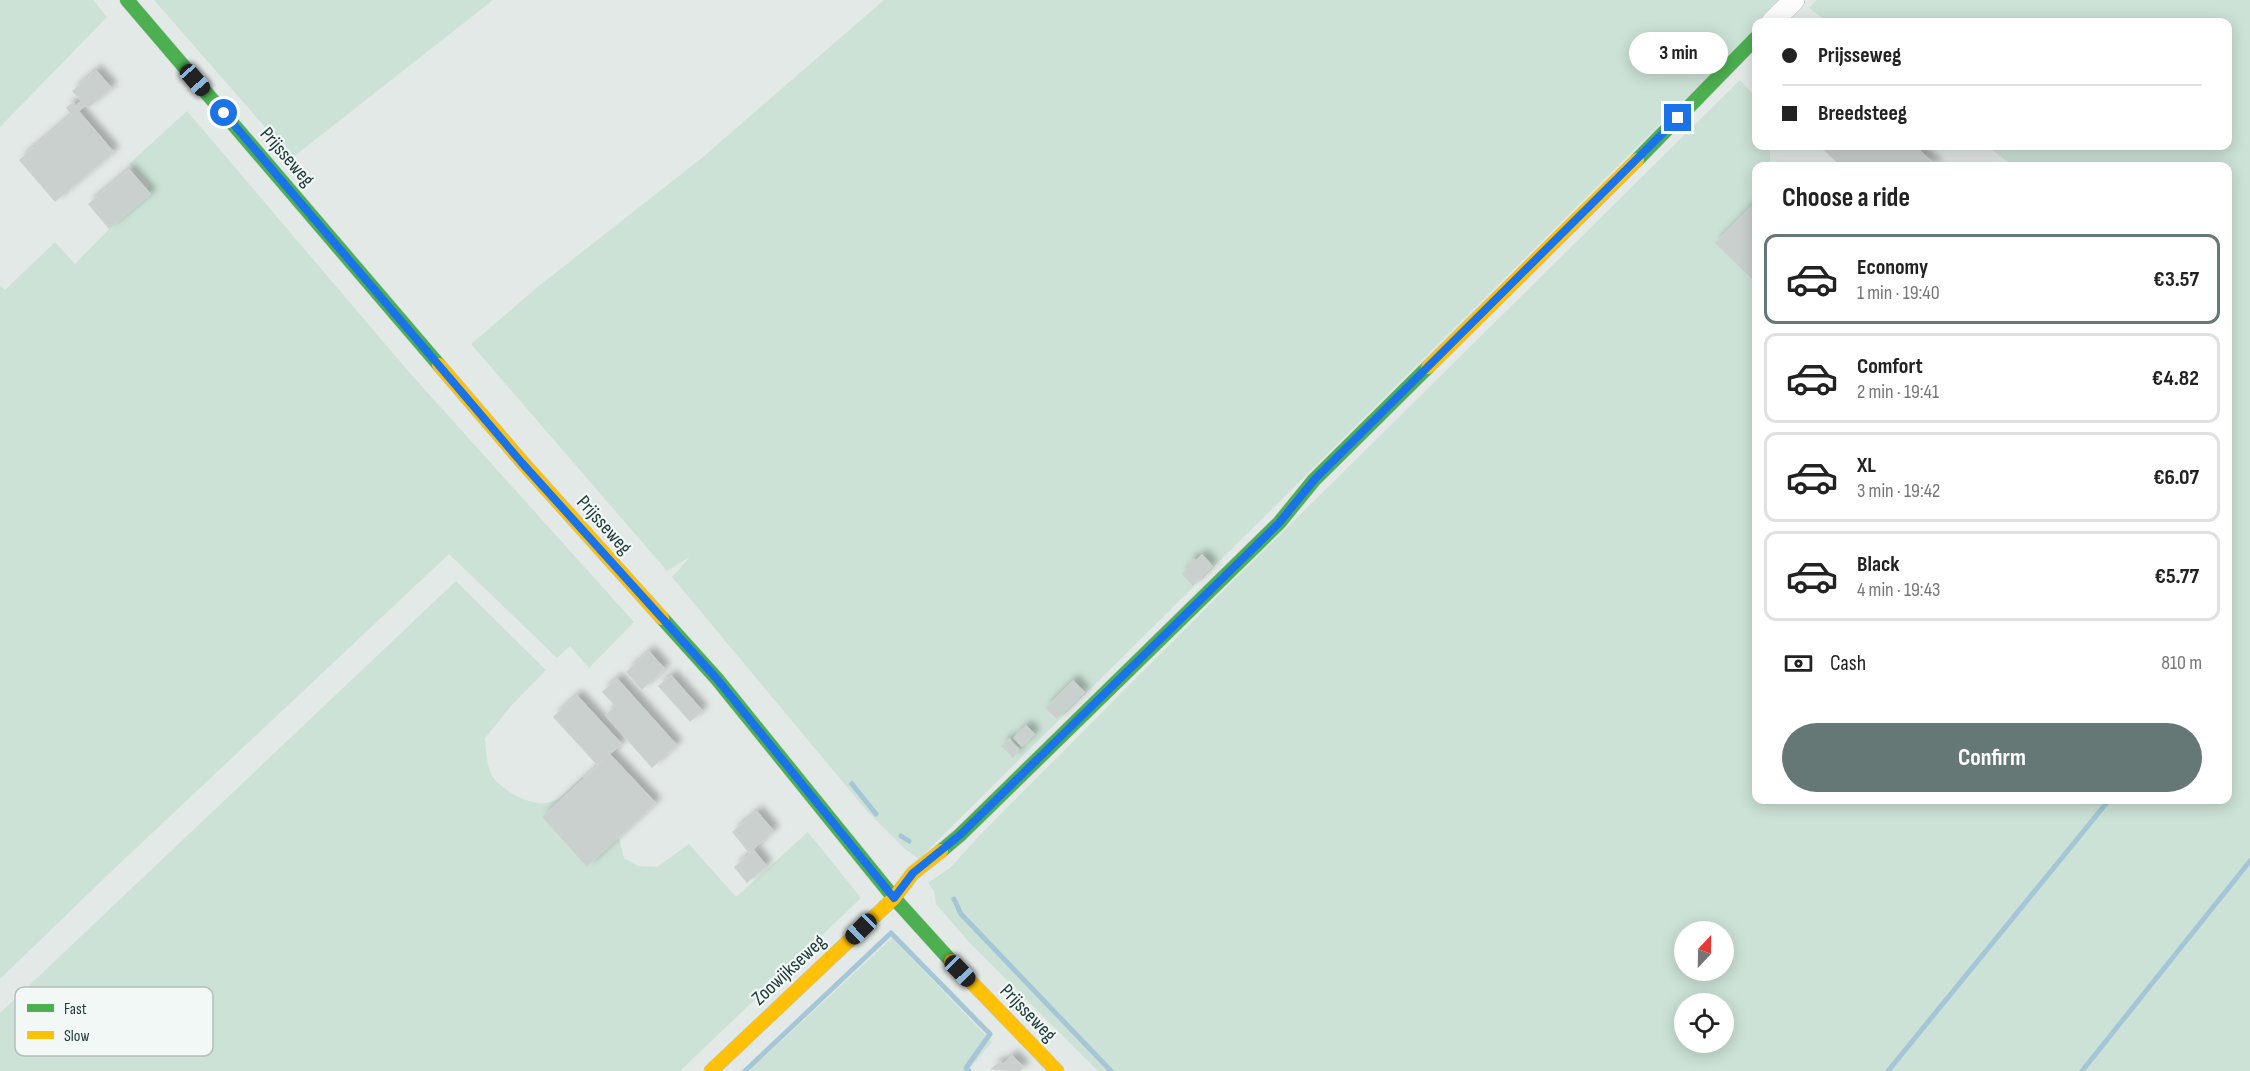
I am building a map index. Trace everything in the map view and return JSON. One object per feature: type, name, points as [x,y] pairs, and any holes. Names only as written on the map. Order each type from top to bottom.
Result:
[{"type":"street","name":"Prijsseweg","points":[[127,0],[522,463],[717,679],[894,898],[944,954],[1057,1071]]},
{"type":"street","points":[[1776,18],[1794,0]]},
{"type":"street","name":"Zoowijkseweg","points":[[711,1071],[894,898],[913,873],[960,835],[1279,523],[1314,480],[1622,175],[1752,42]]},
{"type":"green space","points":[[0,0],[93,0],[107,17],[0,127]]},
{"type":"green space","points":[[154,0],[493,0],[292,158]]},
{"type":"green space","points":[[884,0],[1783,0],[1766,18],[1752,18],[1752,33],[919,859],[905,849],[867,811],[672,577],[690,557],[667,571],[471,344],[540,285],[703,157]]},
{"type":"green space","points":[[1817,0],[2250,0],[2250,1071],[1098,1071],[968,941],[936,904],[934,891],[928,883],[951,867],[979,836],[1236,578],[1740,80],[1752,93],[1752,150],[1770,150],[1770,162],[1752,162],[1752,804],[2232,804],[2232,162],[2008,162],[1992,150],[2232,150],[2232,18],[1823,18],[1809,8]]},
{"type":"green space","points":[[187,111],[409,372],[634,622],[589,668],[570,646],[557,658],[449,554],[0,979],[0,285],[5,290],[55,242],[75,264],[109,229],[112,218],[150,186],[129,164]]},
{"type":"green space","points":[[456,581],[546,670],[511,706],[485,738],[489,767],[500,785],[527,800],[545,803],[560,797],[582,777],[621,818],[618,834],[624,858],[638,866],[657,867],[689,844],[736,897],[808,832],[861,898],[680,1071],[0,1071],[0,1013],[15,999],[15,1056],[213,1056],[213,987],[27,987]]},
{"type":"green space","points":[[892,938],[992,1042],[969,1069],[970,1071],[749,1071]]},
{"type":"building","points":[[96,71],[111,88],[88,107],[86,105],[78,111],[113,152],[55,201],[20,160],[72,115],[67,108],[73,103],[75,107],[82,101],[73,91]]},
{"type":"building","points":[[1824,150],[1918,150],[1932,162],[1838,162]]},
{"type":"building","points":[[129,170],[150,194],[109,228],[89,204]]},
{"type":"building","points":[[1752,206],[1752,278],[1716,243]]},
{"type":"building","points":[[1202,555],[1212,566],[1193,585],[1183,574],[1191,566],[1189,564],[1193,559],[1196,561]]},
{"type":"building","points":[[649,652],[664,669],[642,689],[627,672]]},
{"type":"building","points":[[671,676],[702,711],[690,721],[659,686]]},
{"type":"building","points":[[617,679],[676,745],[652,767],[606,715],[616,706],[603,692]]},
{"type":"building","points":[[1073,681],[1084,692],[1057,718],[1046,708]]},
{"type":"building","points":[[577,696],[621,744],[597,764],[554,717]]},
{"type":"building","points":[[1026,726],[1034,734],[1022,746],[1014,738]]},
{"type":"building","points":[[1009,739],[1019,750],[1013,757],[1002,746]]},
{"type":"building","points":[[610,755],[655,803],[587,866],[543,817]]},
{"type":"building","points":[[757,812],[773,831],[749,852],[733,832]]},
{"type":"building","points":[[754,851],[766,866],[747,882],[735,867]]},
{"type":"building","points":[[1012,1056],[1023,1067],[1019,1071],[992,1069],[1000,1062],[1003,1065]]},
{"type":"waterway","points":[[852,784],[876,814]]},
{"type":"waterway","points":[[1888,1071],[2106,804]]},
{"type":"waterway","points":[[901,836],[909,841]]},
{"type":"waterway","points":[[2082,1071],[2250,861]]},
{"type":"waterway","points":[[954,899],[961,914],[1111,1071]]},
{"type":"waterway","points":[[745,1071],[891,933],[990,1034],[966,1068],[969,1071]]},
{"type":"traffic: fast","points":[[127,0],[439,365]]},
{"type":"traffic: fast","points":[[1637,160],[1752,42]]},
{"type":"traffic: fast","points":[[941,851],[1279,523],[1314,480],[1428,367]]},
{"type":"traffic: fast","points":[[662,618],[717,679],[894,898],[951,961]]},
{"type":"traffic: slow","points":[[1428,367],[1637,160]]},
{"type":"traffic: slow","points":[[439,365],[662,618]]},
{"type":"traffic: slow","points":[[711,1071],[894,898],[913,873],[941,851]]},
{"type":"traffic: slow","points":[[951,961],[1057,1071]]},
{"type":"route","points":[[224,113],[522,463],[717,679],[894,898],[913,873],[960,835],[1279,523],[1314,480],[1678,118]]}]
